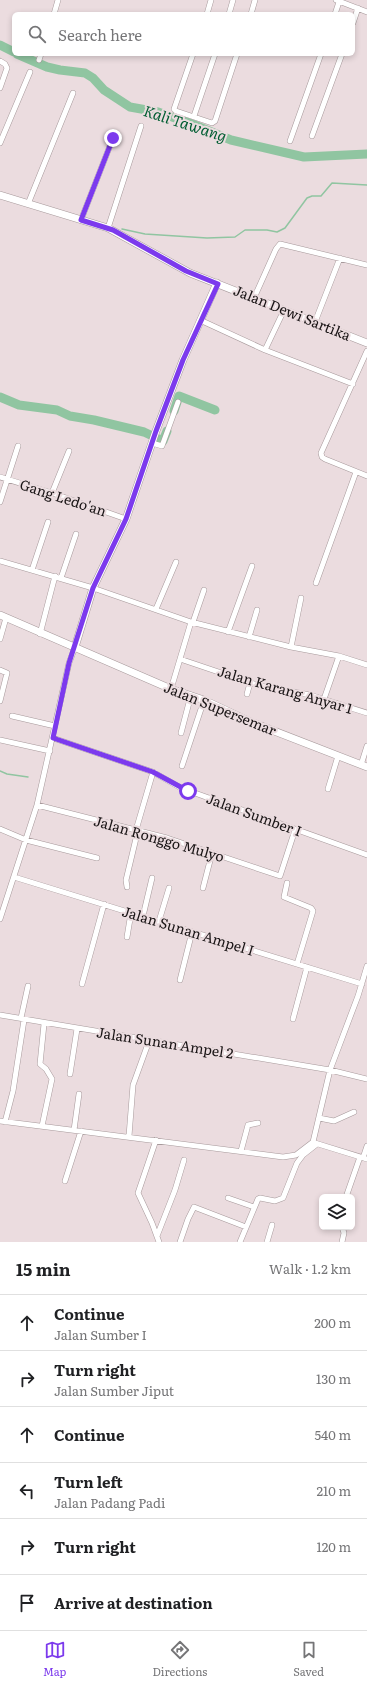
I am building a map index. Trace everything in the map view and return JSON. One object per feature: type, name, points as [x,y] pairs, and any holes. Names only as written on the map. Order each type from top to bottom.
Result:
[{"type":"main road","name":"Jalan Dewi Sartika","points":[[0,195],[108,228],[186,271],[367,343]]},
{"type":"main road","points":[[75,647],[93,588],[126,519],[156,431],[200,320],[218,284]]},
{"type":"main road","name":"Jalan Supersemar","points":[[3,617],[171,689],[204,700],[251,722],[364,766]]},
{"type":"street","points":[[55,12],[58,0]]},
{"type":"street","points":[[208,12],[211,0]]},
{"type":"street","points":[[230,12],[233,0]]},
{"type":"street","points":[[252,12],[255,0]]},
{"type":"street","points":[[335,12],[337,1],[367,12]]},
{"type":"street","points":[[355,17],[358,8]]},
{"type":"street","points":[[39,60],[40,56]]},
{"type":"street","points":[[192,56],[174,109],[211,123],[215,122],[236,56]]},
{"type":"street","points":[[194,116],[214,56]]},
{"type":"street","points":[[290,141],[320,56]]},
{"type":"street","points":[[312,136],[341,56]]},
{"type":"street","points":[[0,61],[5,64],[7,68],[0,88]]},
{"type":"street","points":[[0,143],[30,72]]},
{"type":"street","points":[[28,204],[73,93]]},
{"type":"street","points":[[108,228],[141,126]]},
{"type":"street","points":[[81,220],[113,138]]},
{"type":"street","points":[[254,298],[276,249],[280,244],[367,265]]},
{"type":"street","points":[[315,322],[340,258]]},
{"type":"street","points":[[265,350],[284,310]]},
{"type":"street","points":[[200,320],[265,350],[353,384]]},
{"type":"street","points":[[367,351],[321,453],[322,457],[367,476]]},
{"type":"street","points":[[152,442],[162,446],[178,402]]},
{"type":"street","points":[[0,502],[18,446]]},
{"type":"street","points":[[52,493],[68,451]]},
{"type":"street","points":[[316,583],[356,472]]},
{"type":"street","name":"Gang Ledo'an","points":[[0,477],[52,493],[126,519]]},
{"type":"street","points":[[32,570],[48,522]]},
{"type":"street","points":[[62,578],[76,534]]},
{"type":"street","points":[[0,561],[62,578],[192,622],[291,647],[339,656],[367,665]]},
{"type":"street","points":[[156,609],[176,562]]},
{"type":"street","points":[[228,632],[252,566]]},
{"type":"street","points":[[40,634],[55,576]]},
{"type":"street","points":[[171,689],[192,622],[204,590]]},
{"type":"street","points":[[291,647],[301,598]]},
{"type":"street","points":[[249,637],[257,610]]},
{"type":"street","points":[[0,640],[3,617]]},
{"type":"street","points":[[0,919],[37,805],[69,663],[75,647]]},
{"type":"street","points":[[324,699],[339,656]]},
{"type":"street","name":"Jalan Karang Anyar 1","points":[[180,659],[250,683],[310,695],[367,713]]},
{"type":"street","points":[[0,670],[7,673],[0,701]]},
{"type":"street","points":[[247,694],[250,683]]},
{"type":"street","points":[[181,733],[191,695]]},
{"type":"street","points":[[182,766],[204,700]]},
{"type":"street","points":[[12,716],[55,726]]},
{"type":"street","name":"Jalan Sumber I","points":[[53,738],[153,772],[181,788],[367,855]]},
{"type":"street","points":[[0,740],[50,751]]},
{"type":"street","points":[[364,766],[367,746]]},
{"type":"street","points":[[328,789],[338,756]]},
{"type":"street","points":[[127,887],[126,880],[137,830],[153,772]]},
{"type":"street","name":"Jalan Ronggo Mulyo","points":[[37,805],[137,830],[280,876],[295,830]]},
{"type":"street","points":[[0,829],[26,840],[97,858]]},
{"type":"street","points":[[203,888],[212,853]]},
{"type":"street","name":"Jalan Sunan Ampel I","points":[[14,877],[362,984]]},
{"type":"street","points":[[143,916],[152,878]]},
{"type":"street","points":[[288,883],[284,896],[311,908],[313,911],[297,964]]},
{"type":"street","points":[[159,921],[169,888]]},
{"type":"street","points":[[82,984],[104,904]]},
{"type":"street","points":[[127,937],[132,913]]},
{"type":"street","points":[[180,980],[192,932]]},
{"type":"street","points":[[240,1242],[259,1198],[275,1201],[283,1198],[297,1163],[315,1143],[330,1070],[362,984],[367,966]]},
{"type":"street","points":[[293,1019],[306,967]]},
{"type":"street","points":[[28,986],[13,1090],[3,1122],[81,1130],[288,1157],[296,1155],[315,1143],[363,1158]]},
{"type":"street","name":"Jalan Sunan Ampel 2","points":[[0,1015],[44,1024],[330,1070],[367,1080]]},
{"type":"street","points":[[42,1126],[52,1079],[46,1069],[40,1064],[44,1024]]},
{"type":"street","points":[[70,1074],[77,1029]]},
{"type":"street","points":[[128,1136],[133,1085],[149,1041]]},
{"type":"street","points":[[74,1130],[79,1094]]},
{"type":"street","points":[[319,1118],[334,1121],[354,1112]]},
{"type":"street","points":[[241,1151],[248,1125],[258,1123]]},
{"type":"street","points":[[65,1181],[81,1130]]},
{"type":"street","points":[[156,1140],[138,1194],[159,1242]]},
{"type":"street","points":[[347,1194],[367,1146]]},
{"type":"street","points":[[157,1236],[175,1190],[184,1160]]},
{"type":"street","points":[[228,1198],[254,1207]]},
{"type":"street","points":[[180,1242],[194,1207],[246,1227]]},
{"type":"street","points":[[267,1242],[272,1225]]},
{"type":"street","points":[[342,1242],[344,1233],[343,1230]]},
{"type":"waterway","name":"Kali Tawang","points":[[0,45],[12,51]]},
{"type":"waterway","name":"Kali Tawang","points":[[22,56],[47,67],[85,73],[93,78],[104,90],[130,107],[158,112],[231,140],[304,157],[367,154]]},
{"type":"waterway","points":[[122,229],[145,234],[207,238],[235,237],[245,230],[267,230],[277,232],[285,228],[307,198],[312,196],[321,196],[332,183],[367,185]]},
{"type":"waterway","points":[[174,411],[179,396],[215,410]]},
{"type":"waterway","points":[[0,397],[19,405],[57,410],[70,416],[144,432],[163,441],[167,431]]},
{"type":"waterway","points":[[0,771],[7,774],[28,777]]},
{"type":"route","points":[[113,138],[81,220],[113,230],[186,271],[218,284],[200,320],[183,360],[156,431],[126,519],[93,588],[69,663],[53,738],[153,772],[188,791]]}]
